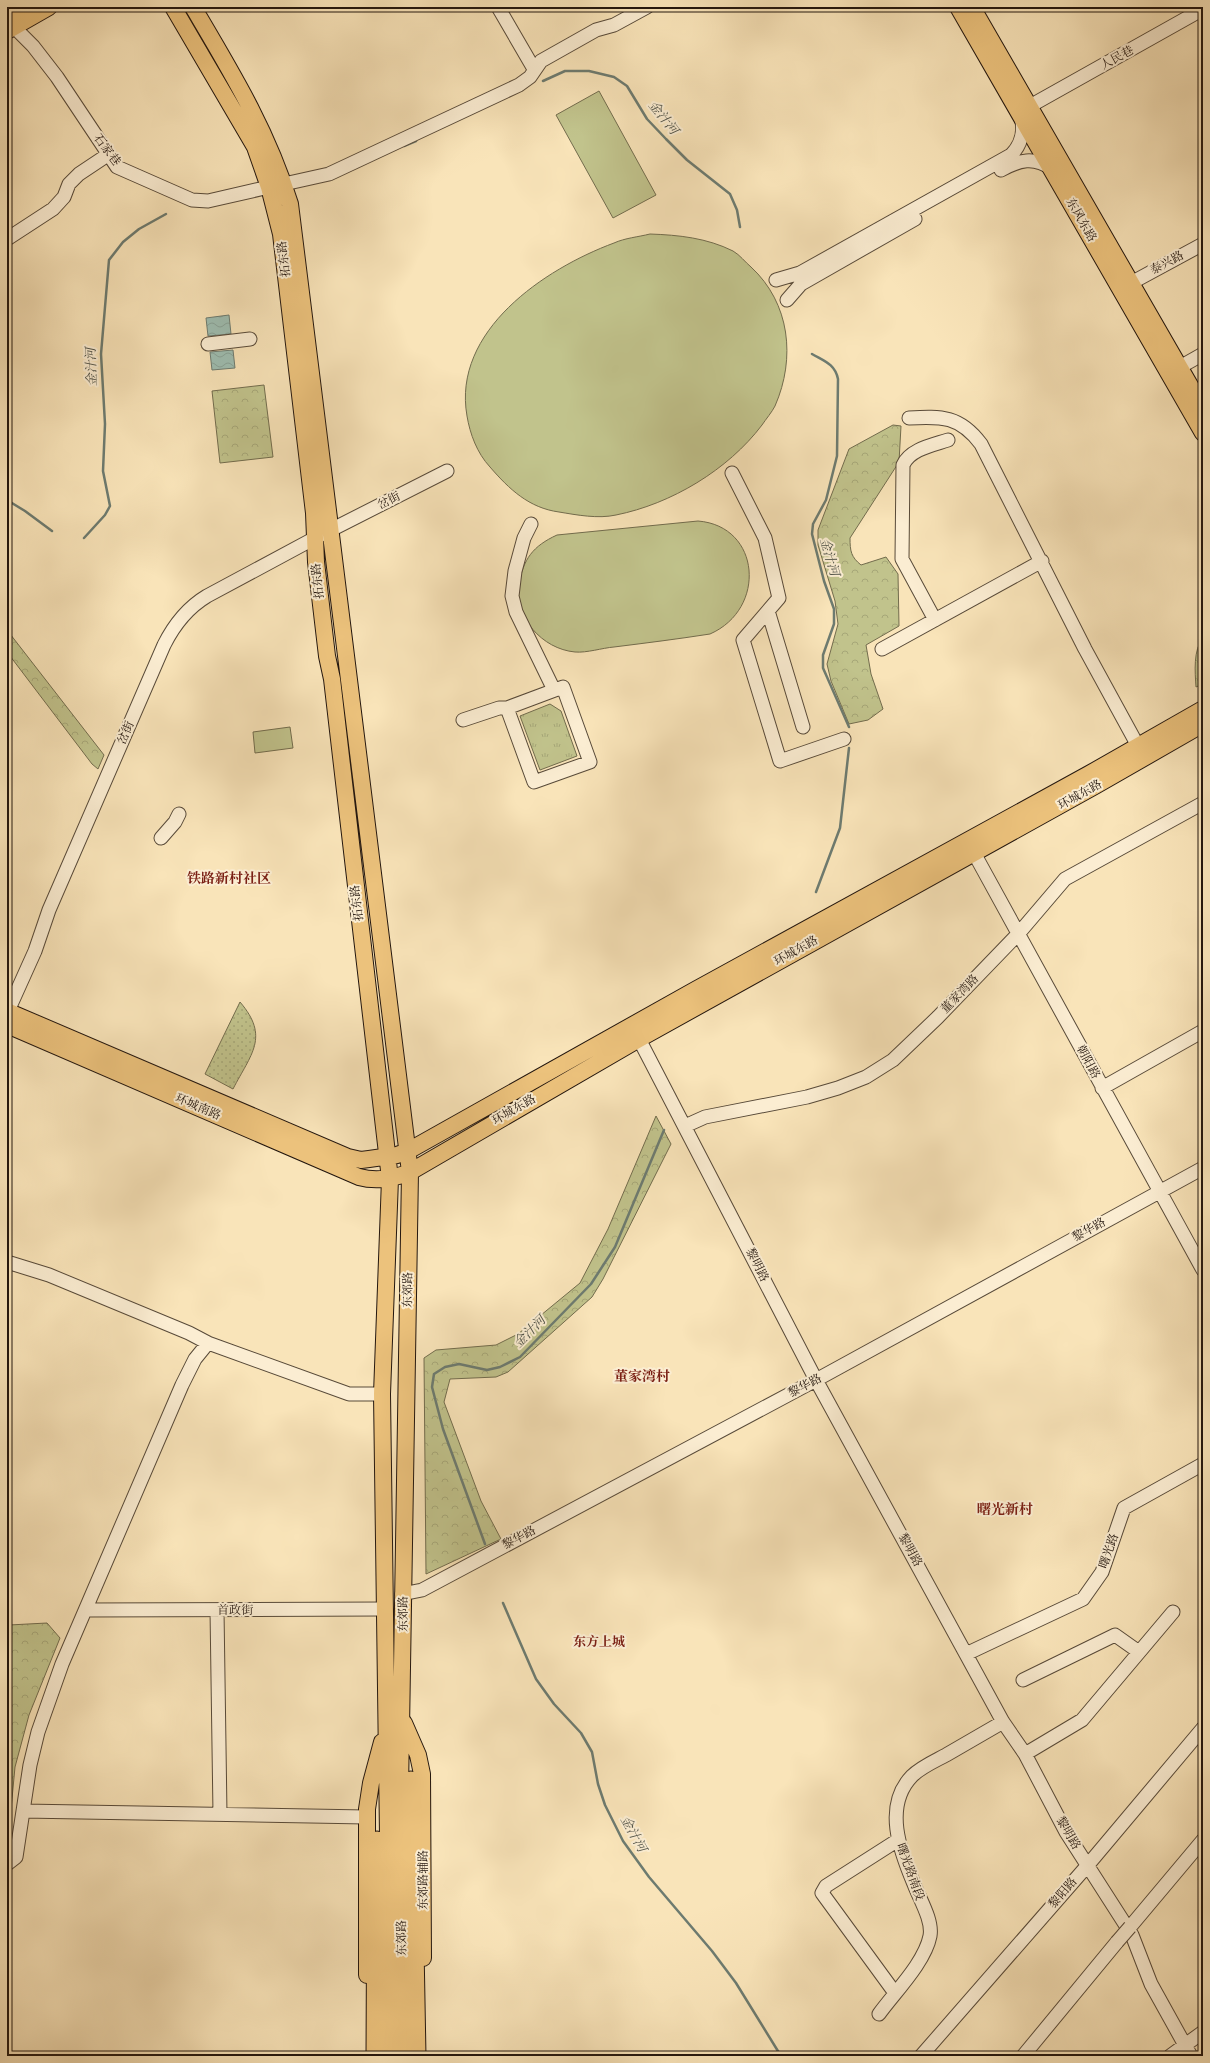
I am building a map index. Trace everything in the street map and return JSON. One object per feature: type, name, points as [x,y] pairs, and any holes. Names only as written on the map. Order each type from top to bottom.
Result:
[{"type":"highway","points":[[411,1781],[416,2056]]},
{"type":"highway","points":[[376,1840],[376,2056]]},
{"type":"main road","points":[[9,24],[21,7]]},
{"type":"main road","points":[[9,24],[49,7]]},
{"type":"main road","name":"拓东路","points":[[173,7],[247,132],[261,163],[290,204],[410,1172]]},
{"type":"main road","name":"拓东路","points":[[193,7],[253,110],[270,147],[276,186],[314,513],[315,542],[327,656],[332,679],[358,908],[389,1157],[390,1179]]},
{"type":"main road","name":"东风东路","points":[[958,7],[1023,105],[1131,283],[1203,408]]},
{"type":"main road","name":"东风东路","points":[[972,7],[1023,105],[1052,169],[1203,433]]},
{"type":"main road","name":"环城东路","points":[[389,1157],[408,1151],[695,990],[1203,709]]},
{"type":"main road","name":"环城东路","points":[[390,1179],[410,1172],[639,1039],[1095,786],[1203,724]]},
{"type":"main road","name":"环城南路","points":[[9,1020],[348,1157],[361,1160],[389,1157]]},
{"type":"main road","name":"环城南路","points":[[9,1020],[359,1177],[371,1181],[390,1179]]},
{"type":"main road","name":"东郊路","points":[[404,2056],[400,1791],[410,1172]]},
{"type":"main road","name":"东郊路","points":[[390,1179],[382,1394],[391,2056]]},
{"type":"main road","points":[[402,1707],[413,1767],[414,1776],[411,1781]]},
{"type":"main road","name":"东郊路辅路","points":[[402,1707],[404,1722],[420,1764],[422,1786],[423,2056]]},
{"type":"main road","points":[[368,2056],[366,1817],[371,1783],[385,1731],[386,1708]]},
{"type":"main road","points":[[376,1840],[375,1810],[386,1708]]},
{"type":"street","points":[[498,7],[534,69]]},
{"type":"street","name":"石家巷","points":[[9,24],[33,46],[57,77],[117,167],[192,200],[208,201],[329,174],[367,158],[519,85],[530,77],[534,69],[541,61],[596,30],[614,26],[647,7]]},
{"type":"street","name":"人民巷","points":[[1023,105],[1203,8]]},
{"type":"street","points":[[776,280],[800,273],[1011,155],[1016,150],[1022,138],[1023,105]]},
{"type":"street","points":[[7,239],[53,209],[64,197],[69,184],[79,174],[109,154]]},
{"type":"street","points":[[787,300],[801,284],[1015,162],[1034,160],[1052,169]]},
{"type":"street","name":"泰兴路","points":[[1131,283],[1203,244]]},
{"type":"street","points":[[208,344],[250,340]]},
{"type":"street","points":[[1180,367],[1203,354]]},
{"type":"street","points":[[909,418],[935,416],[947,418],[962,424],[972,432],[981,444],[1042,561],[1085,649],[1138,746]]},
{"type":"street","points":[[935,620],[902,559],[902,465],[906,458],[913,452],[948,440]]},
{"type":"street","name":"岔街","points":[[9,1020],[49,910],[171,631],[183,616],[202,599],[315,542],[331,532],[447,471]]},
{"type":"street","points":[[732,473],[765,538],[779,598],[743,640],[780,761],[844,739]]},
{"type":"street","points":[[531,524],[524,538],[515,571],[512,596],[516,612],[554,690]]},
{"type":"street","points":[[882,649],[1042,561]]},
{"type":"street","points":[[768,611],[803,727]]},
{"type":"street","points":[[463,720],[500,708],[507,708],[563,687],[590,762],[534,782],[507,708]]},
{"type":"street","name":"董家湾路","points":[[685,1126],[705,1117],[807,1097],[838,1088],[866,1077],[907,1049],[1019,932],[1065,880],[1203,803]]},
{"type":"street","points":[[161,838],[175,822],[179,814]]},
{"type":"street","name":"朝阳路","points":[[974,853],[1019,932],[1102,1088],[1203,1270]]},
{"type":"street","points":[[1102,1088],[1203,1031]]},
{"type":"street","name":"黎明路","points":[[639,1039],[816,1380],[1003,1722],[1025,1754],[1087,1866],[1132,1935],[1151,1984],[1190,2056]]},
{"type":"street","name":"黎华路","points":[[402,1594],[422,1590],[816,1380],[1203,1168]]},
{"type":"street","points":[[7,1262],[56,1278],[189,1333],[208,1343],[349,1394],[382,1394]]},
{"type":"street","points":[[7,1864],[16,1857],[30,1765],[38,1732],[62,1664],[182,1385],[195,1359],[208,1343]]},
{"type":"street","name":"曙光路","points":[[966,1654],[1083,1599],[1102,1572],[1124,1508],[1203,1464]]},
{"type":"street","name":"首政街","points":[[86,1610],[384,1609]]},
{"type":"street","points":[[217,1610],[220,1814]]},
{"type":"street","points":[[1025,1754],[1082,1720],[1174,1612]]},
{"type":"street","points":[[1023,1680],[1115,1635],[1139,1652]]},
{"type":"street","name":"曙光路南段","points":[[879,2014],[919,1961],[927,1946],[930,1934],[928,1918],[898,1840],[896,1814],[904,1787],[913,1775],[1003,1722]]},
{"type":"street","name":"黎阳路","points":[[921,2056],[1087,1866],[1203,1728]]},
{"type":"street","points":[[23,1811],[366,1817]]},
{"type":"street","points":[[895,1993],[822,1893],[826,1886],[898,1840]]},
{"type":"street","points":[[1023,2056],[1203,1840]]},
{"type":"street","points":[[1170,2056],[1184,2044],[1203,2032]]},
{"type":"green space","points":[[599,91],[656,195],[613,218],[556,115]]},
{"type":"green space","points":[[650,234],[672,235],[703,240],[733,251],[738,254],[764,281],[774,297],[786,332],[786,369],[782,388],[771,413],[748,441],[733,456],[715,470],[697,483],[677,494],[637,510],[602,517],[548,510],[529,502],[512,490],[481,456],[470,430],[467,416],[466,385],[474,357],[488,331],[509,307],[533,287],[559,269],[587,254],[618,241]]},
{"type":"green space","points":[[264,385],[273,457],[220,463],[212,391]]},
{"type":"green space","points":[[893,425],[901,426],[899,462],[850,538],[850,543],[853,556],[861,565],[886,557],[898,574],[899,626],[866,645],[871,674],[883,709],[868,720],[849,724],[831,681],[827,664],[838,624],[835,601],[818,545],[818,530],[849,449]]},
{"type":"green space","points":[[698,521],[719,526],[734,537],[745,552],[749,570],[748,589],[741,606],[728,622],[710,634],[575,652],[563,650],[541,638],[526,619],[521,609],[519,597],[519,585],[523,568],[530,554],[549,539],[557,535]]},
{"type":"green space","points":[[7,630],[104,755],[98,769],[92,764],[7,652]]},
{"type":"green space","points":[[1203,638],[1203,684],[1196,687],[1196,655]]},
{"type":"green space","points":[[550,704],[561,711],[577,756],[540,770],[520,716]]},
{"type":"green space","points":[[290,727],[293,748],[255,753],[253,732]]},
{"type":"green space","points":[[240,1002],[249,1014],[254,1025],[256,1036],[251,1055],[233,1089],[205,1074]]},
{"type":"green space","points":[[656,1116],[671,1144],[603,1279],[592,1297],[508,1372],[496,1377],[450,1379],[444,1402],[481,1501],[501,1539],[426,1574],[424,1358],[436,1350],[496,1345],[518,1334],[580,1283],[608,1229]]},
{"type":"green space","points":[[47,1623],[60,1638],[29,1715],[15,1767],[7,1852],[7,1630],[9,1625]]},
{"type":"water","points":[[229,315],[231,334],[208,336],[206,318]]},
{"type":"water","points":[[233,350],[235,368],[212,370],[210,352]]},
{"type":"waterway","name":"金汁河","points":[[543,81],[565,71],[589,71],[614,77],[627,86],[647,119],[666,139],[687,160],[730,194],[737,210],[740,227]]},
{"type":"waterway","name":"金汁河","points":[[404,146],[416,141]]},
{"type":"waterway","name":"金汁河","points":[[84,538],[105,515],[110,506],[103,471],[105,424],[101,354],[109,260],[123,242],[139,229],[166,214]]},
{"type":"waterway","name":"金汁河","points":[[812,354],[832,366],[838,379],[837,456],[826,500],[813,524],[812,534],[824,581],[834,609],[834,624],[823,655],[823,668],[849,727]]},
{"type":"waterway","name":"金汁河","points":[[7,500],[52,531]]},
{"type":"waterway","name":"金汁河","points":[[816,892],[840,828],[849,748]]},
{"type":"waterway","name":"金汁河","points":[[485,1544],[443,1429],[432,1387],[434,1374],[445,1367],[459,1364],[487,1370],[500,1367],[520,1357],[591,1284],[615,1247],[664,1130]]},
{"type":"waterway","name":"金汁河","points":[[503,1603],[536,1679],[554,1704],[581,1733],[592,1752],[598,1784],[605,1805],[623,1841],[649,1877],[712,1951],[736,1983],[781,2056]]},
{"type":"district","name":"铁路新村社区","points":[[229,879]]},
{"type":"district","name":"董家湾村","points":[[642,1377]]},
{"type":"district","name":"曙光新村","points":[[1005,1510]]},
{"type":"district","name":"东方上城","points":[[599,1642]]}]
